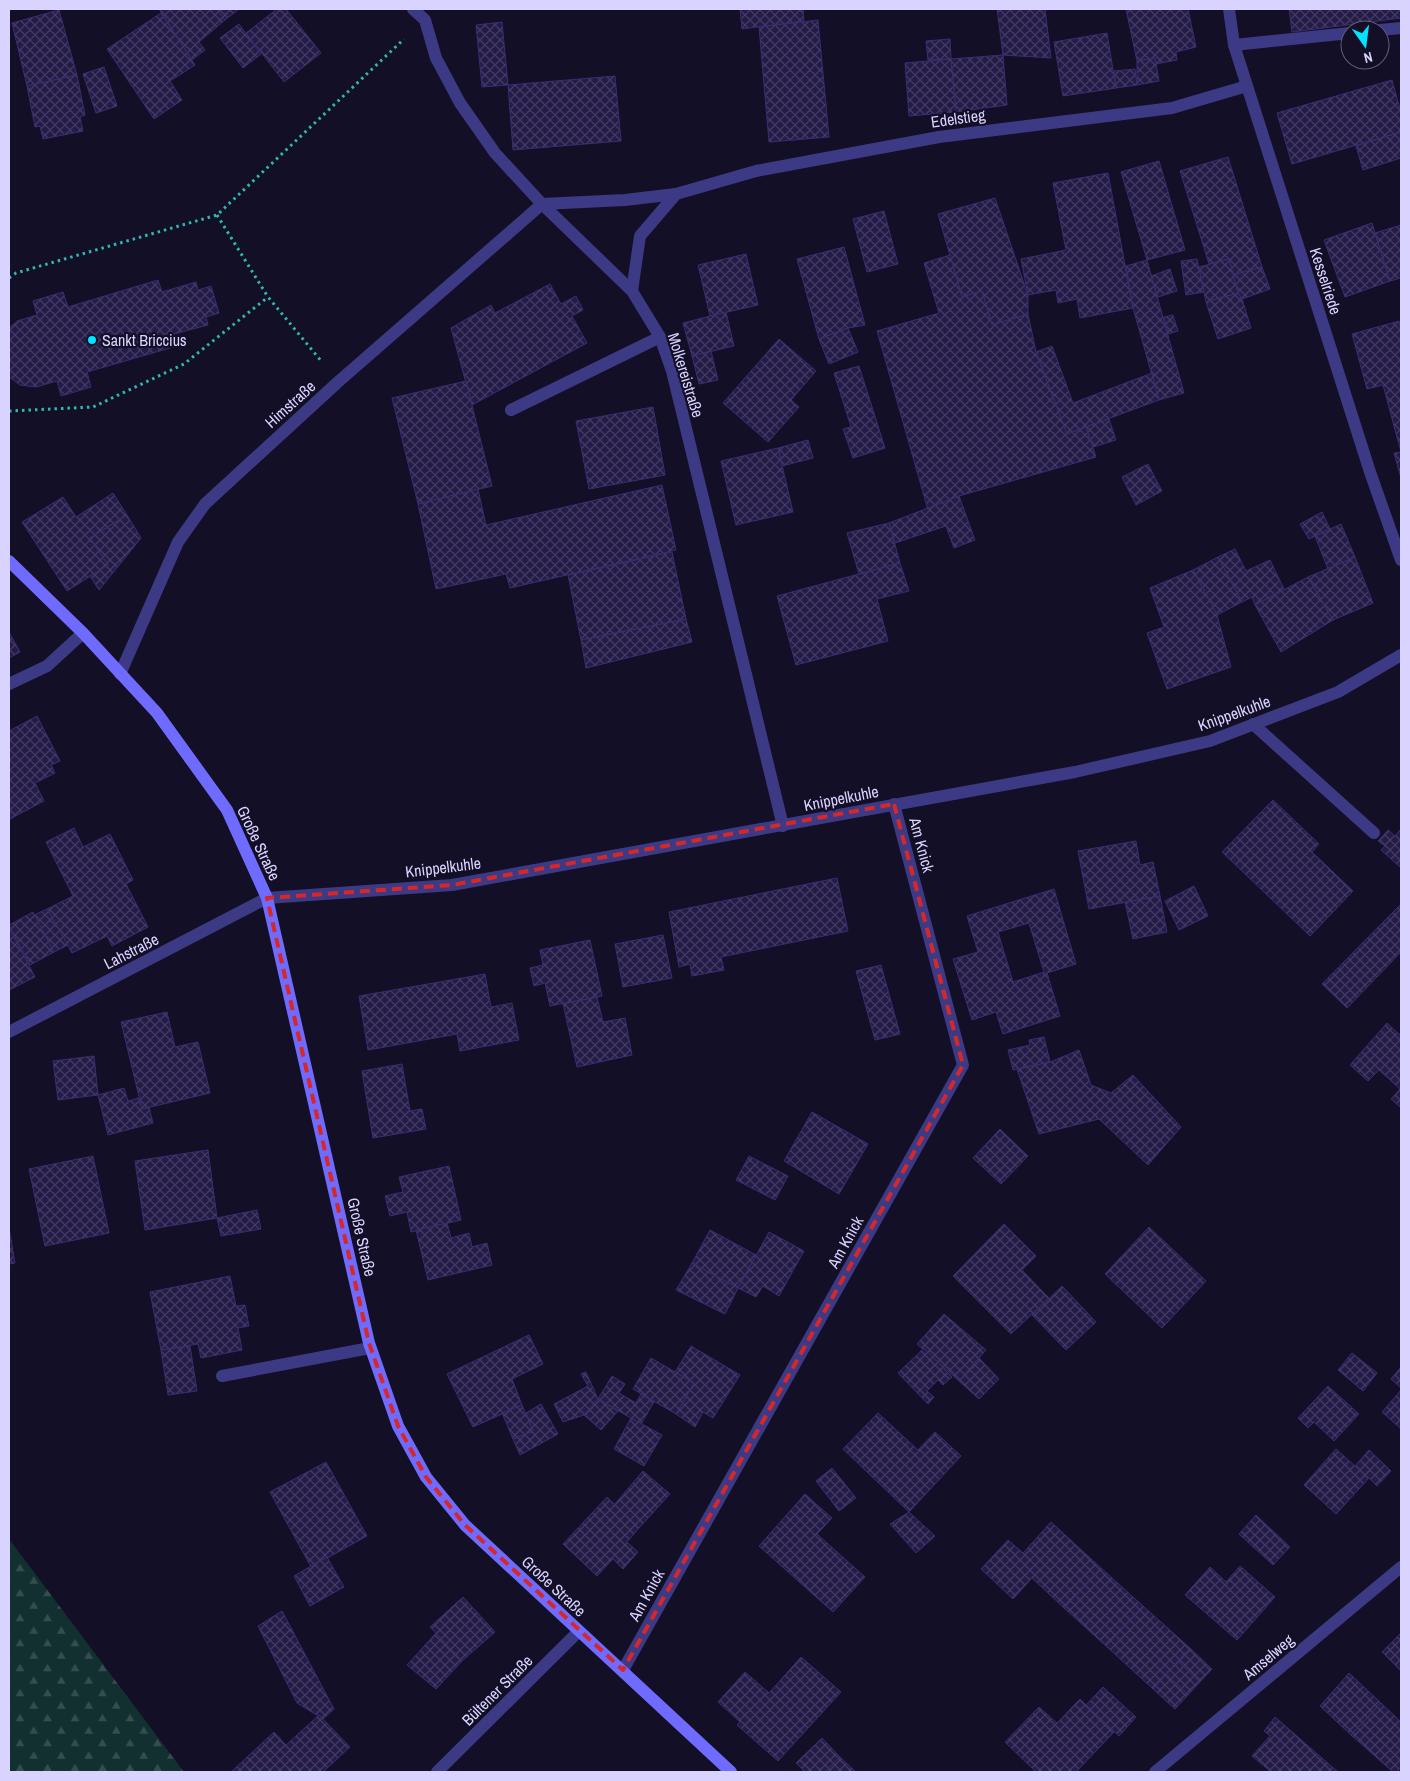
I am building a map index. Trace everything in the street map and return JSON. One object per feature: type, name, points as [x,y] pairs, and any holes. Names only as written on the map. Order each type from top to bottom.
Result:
[{"type":"main road","name":"Große Straße","points":[[9,561],[83,633],[157,713],[227,810],[267,898],[370,1348],[398,1426],[426,1477],[465,1525],[732,1772]]},
{"type":"street","points":[[413,9],[425,14]]},
{"type":"street","name":"Kesselriede","points":[[1230,9],[1234,45],[1370,472],[1401,560]]},
{"type":"street","name":"Molkereistraße","points":[[425,14],[436,58],[460,103],[495,153],[542,204],[632,291],[660,337],[672,371],[782,826]]},
{"type":"street","points":[[1234,45],[1340,34]]},
{"type":"street","name":"Edelstieg","points":[[542,204],[625,200],[676,194],[766,169],[939,137],[1172,108],[1247,86]]},
{"type":"street","points":[[632,291],[640,236],[676,194]]},
{"type":"street","name":"Himstraße","points":[[120,674],[178,542],[205,504],[338,382],[542,204]]},
{"type":"street","points":[[510,410],[660,337]]},
{"type":"street","points":[[9,684],[47,666],[83,633]]},
{"type":"street","name":"Knippelkuhle","points":[[267,898],[452,885],[1084,770],[1210,741],[1338,692],[1401,655]]},
{"type":"street","points":[[1253,724],[1374,833]]},
{"type":"street","name":"Am Knick","points":[[623,1670],[963,1065],[894,804]]},
{"type":"street","name":"Lahstraße","points":[[9,1032],[267,898]]},
{"type":"street","points":[[222,1376],[370,1348]]},
{"type":"street","name":"Amselweg","points":[[1155,1772],[1401,1567]]},
{"type":"street","name":"Bültener Straße","points":[[438,1772],[579,1632]]},
{"type":"path","points":[[9,278],[16,273],[217,215],[425,14]]},
{"type":"path","points":[[217,215],[268,298],[338,382]]},
{"type":"path","points":[[9,411],[93,407],[184,364],[268,298]]},
{"type":"highlighted area","points":[[894,804],[963,1065],[623,1670],[465,1525],[426,1477],[398,1426],[369,1343],[267,898],[452,885]]},
{"type":"green space","points":[[9,1539],[184,1772],[9,1772]]},
{"type":"building","points":[[159,9],[217,9],[225,20],[199,42],[205,50],[192,60]]},
{"type":"building","points":[[217,9],[239,9],[225,20]]},
{"type":"building","points":[[277,9],[286,9],[321,53],[284,82],[246,33]]},
{"type":"building","points":[[740,9],[803,9],[804,21],[742,29]]},
{"type":"building","points":[[997,9],[1045,9],[1051,58],[1003,55]]},
{"type":"building","points":[[1126,9],[1188,9],[1196,47],[1176,52],[1177,60],[1156,64],[1155,58],[1137,61]]},
{"type":"building","points":[[1289,9],[1401,9],[1401,18],[1340,20],[1340,26],[1292,32]]},
{"type":"building","points":[[59,10],[77,75],[27,86],[12,23]]},
{"type":"building","points":[[161,13],[195,65],[170,81],[182,100],[154,119],[107,49]]},
{"type":"building","points":[[818,20],[829,137],[769,142],[759,27]]},
{"type":"building","points":[[502,22],[508,85],[482,87],[476,25]]},
{"type":"building","points":[[239,24],[261,54],[243,68],[220,38]]},
{"type":"building","points":[[1107,33],[1116,88],[1063,96],[1054,42]]},
{"type":"building","points":[[950,39],[951,59],[928,60],[926,41]]},
{"type":"building","points":[[1003,55],[1007,105],[956,112],[951,59]]},
{"type":"building","points":[[1155,58],[1159,81],[1137,85],[1137,61]]},
{"type":"building","points":[[951,59],[956,112],[909,116],[905,63]]},
{"type":"building","points":[[104,67],[117,106],[96,113],[83,74]]},
{"type":"building","points":[[1135,69],[1137,85],[1116,88],[1114,71]]},
{"type":"building","points":[[77,75],[85,115],[80,117],[83,131],[43,139],[40,126],[35,127],[27,86]]},
{"type":"building","points":[[615,76],[621,141],[513,150],[508,85]]},
{"type":"building","points":[[1392,80],[1401,113],[1401,132],[1292,164],[1277,113]]},
{"type":"building","points":[[1401,132],[1401,158],[1363,170],[1356,146]]},
{"type":"building","points":[[1228,157],[1262,267],[1233,275],[1229,259],[1209,264],[1180,171]]},
{"type":"building","points":[[1159,161],[1185,250],[1147,260],[1121,172]]},
{"type":"building","points":[[1108,173],[1133,308],[1080,318],[1077,299],[1058,303],[1056,290],[1028,295],[1021,259],[1066,250],[1053,183]]},
{"type":"building","points":[[995,198],[1028,295],[1028,314],[992,325],[982,291],[962,297],[938,214]]},
{"type":"building","points":[[884,211],[898,264],[867,272],[853,219]]},
{"type":"building","points":[[1372,223],[1390,281],[1345,297],[1324,240]]},
{"type":"building","points":[[1401,225],[1401,278],[1390,281],[1375,233]]},
{"type":"building","points":[[844,247],[865,325],[848,328],[819,339],[797,259]]},
{"type":"building","points":[[746,254],[758,305],[710,316],[698,265]]},
{"type":"building","points":[[950,255],[962,297],[982,291],[992,325],[1028,314],[1036,352],[1067,434],[1086,427],[1096,457],[959,496],[928,510],[877,331],[939,313],[924,263]]},
{"type":"building","points":[[1197,259],[1204,292],[1186,295],[1181,261]]},
{"type":"building","points":[[1229,259],[1238,293],[1206,302],[1199,267]]},
{"type":"building","points":[[1147,260],[1184,393],[1159,400],[1133,308],[1126,266]]},
{"type":"building","points":[[1262,267],[1270,289],[1242,299],[1238,293],[1233,275]]},
{"type":"building","points":[[1170,269],[1177,291],[1158,297],[1151,276]]},
{"type":"building","name":"Sankt Briccius","points":[[158,280],[162,292],[196,282],[198,290],[211,286],[219,313],[206,317],[208,325],[174,334],[177,346],[87,372],[91,387],[61,396],[57,381],[36,387],[20,385],[9,377],[9,328],[17,321],[37,315],[33,301],[63,292],[68,307]]},
{"type":"building","points":[[550,284],[561,304],[576,296],[583,310],[572,316],[587,343],[472,405],[451,328],[491,305],[495,313]]},
{"type":"building","points":[[1238,293],[1242,299],[1251,328],[1218,339],[1206,302]]},
{"type":"building","points":[[726,312],[734,346],[692,356],[683,323]]},
{"type":"building","points":[[1173,315],[1178,331],[1168,334],[1164,317]]},
{"type":"building","points":[[1399,321],[1401,331],[1401,452],[1383,385],[1367,389],[1352,334]]},
{"type":"building","points":[[848,328],[858,352],[829,364],[819,339]]},
{"type":"building","points":[[779,339],[816,371],[791,400],[799,407],[768,442],[723,403]]},
{"type":"building","points":[[1052,346],[1073,403],[1152,373],[1159,400],[1067,434],[1036,352]]},
{"type":"building","points":[[711,351],[718,380],[699,384],[692,356]]},
{"type":"building","points":[[859,366],[885,448],[853,458],[843,429],[851,427],[834,373]]},
{"type":"building","points":[[466,381],[492,486],[418,504],[392,398]]},
{"type":"building","points":[[653,407],[665,475],[589,489],[576,421]]},
{"type":"building","points":[[1109,419],[1116,440],[1093,447],[1086,427]]},
{"type":"building","points":[[808,440],[813,458],[782,466],[778,448]]},
{"type":"building","points":[[778,448],[793,512],[736,525],[721,461]]},
{"type":"building","points":[[1401,452],[1401,478],[1394,453]]},
{"type":"building","points":[[1148,464],[1162,491],[1136,505],[1122,477]]},
{"type":"building","points":[[662,485],[676,550],[510,588],[506,574],[436,589],[418,504],[478,489],[486,525]]},
{"type":"building","points":[[113,493],[127,515],[90,538],[108,565],[67,591],[22,522],[63,497],[76,517]]},
{"type":"building","points":[[959,496],[975,540],[954,548],[946,526],[895,543],[889,523]]},
{"type":"building","points":[[1322,512],[1330,529],[1309,539],[1300,524]]},
{"type":"building","points":[[127,515],[141,538],[99,590],[90,576],[108,565],[90,538]]},
{"type":"building","points":[[889,523],[900,563],[859,574],[847,533]]},
{"type":"building","points":[[1341,524],[1355,557],[1328,569],[1315,536]]},
{"type":"building","points":[[1235,549],[1246,571],[1270,560],[1285,591],[1255,605],[1252,597],[1242,602],[1218,557]]},
{"type":"building","points":[[672,552],[686,619],[581,640],[568,575]]},
{"type":"building","points":[[1218,557],[1242,602],[1217,615],[1193,570]]},
{"type":"building","points":[[1355,557],[1373,603],[1333,620],[1308,577]]},
{"type":"building","points":[[900,563],[909,591],[877,599],[888,641],[796,665],[777,596]]},
{"type":"building","points":[[1193,570],[1217,615],[1231,667],[1167,689],[1147,633],[1164,627],[1150,588]]},
{"type":"building","points":[[1308,577],[1333,620],[1281,652],[1255,605]]},
{"type":"building","points":[[686,619],[692,642],[586,668],[581,640]]},
{"type":"building","points":[[9,632],[20,652],[9,658]]},
{"type":"building","points":[[37,716],[60,761],[51,765],[55,773],[35,783],[44,801],[10,819],[9,731]]},
{"type":"building","points":[[1273,800],[1319,844],[1312,852],[1353,891],[1310,936],[1222,852]]},
{"type":"building","points":[[74,828],[83,847],[110,834],[133,880],[126,884],[148,927],[112,946],[107,936],[72,953],[47,909],[73,896],[46,842]]},
{"type":"building","points":[[1401,829],[1401,868],[1381,850],[1385,846],[1378,841],[1388,830],[1395,836]]},
{"type":"building","points":[[1136,841],[1140,865],[1153,862],[1160,896],[1089,909],[1078,851]]},
{"type":"building","points":[[837,878],[848,931],[721,957],[724,970],[692,976],[690,964],[679,967],[669,912]]},
{"type":"building","points":[[1194,886],[1208,916],[1179,930],[1165,901]]},
{"type":"building","points":[[1054,889],[1076,964],[1047,973],[1060,1016],[1003,1034],[996,1012],[972,1020],[953,959],[978,952],[967,916]],"holes":[[[1029,923],[1044,972],[1013,982],[998,932]]]},
{"type":"building","points":[[1160,896],[1167,932],[1133,939],[1125,902]]},
{"type":"building","points":[[1401,904],[1401,952],[1347,1008],[1322,984]]},
{"type":"building","points":[[47,909],[68,945],[54,952],[34,915]]},
{"type":"building","points":[[33,912],[54,952],[30,965],[9,925]]},
{"type":"building","points":[[9,927],[35,977],[9,990]]},
{"type":"building","points":[[663,935],[672,978],[623,987],[615,944]]},
{"type":"building","points":[[590,940],[602,996],[550,1006],[545,983],[534,986],[530,968],[543,965],[540,950]]},
{"type":"building","points":[[881,965],[900,1034],[875,1040],[856,971]]},
{"type":"building","points":[[485,974],[491,1007],[512,1003],[519,1040],[460,1051],[457,1034],[368,1050],[359,996]]},
{"type":"building","points":[[597,997],[603,1022],[625,1018],[632,1055],[577,1067],[563,1004]]},
{"type":"building","points":[[167,1012],[175,1047],[198,1042],[210,1093],[142,1109],[121,1022]]},
{"type":"building","points":[[1387,1023],[1401,1036],[1401,1108],[1391,1099],[1400,1089],[1379,1070],[1368,1081],[1350,1065]]},
{"type":"building","points":[[1044,1037],[1050,1062],[1013,1070],[1008,1050],[1030,1045],[1029,1040]]},
{"type":"building","points":[[1079,1050],[1091,1085],[1111,1093],[1133,1075],[1181,1127],[1148,1165],[1099,1119],[1039,1134],[1017,1069],[1050,1062]]},
{"type":"building","points":[[94,1056],[98,1095],[58,1100],[53,1061]]},
{"type":"building","points":[[402,1064],[410,1111],[422,1109],[426,1129],[373,1138],[362,1071]]},
{"type":"building","points":[[124,1088],[128,1101],[138,1098],[142,1109],[149,1107],[153,1123],[108,1135],[98,1095]]},
{"type":"building","points":[[812,1112],[868,1144],[839,1194],[784,1161]]},
{"type":"building","points":[[1000,1129],[1028,1156],[1001,1184],[973,1158]]},
{"type":"building","points":[[208,1150],[217,1218],[145,1230],[135,1161]]},
{"type":"building","points":[[93,1156],[109,1233],[45,1246],[29,1169]]},
{"type":"building","points":[[749,1156],[788,1176],[775,1200],[736,1180]]},
{"type":"building","points":[[449,1166],[461,1220],[411,1232],[407,1212],[390,1216],[385,1196],[403,1192],[399,1177]]},
{"type":"building","points":[[257,1210],[261,1229],[221,1236],[217,1218]]},
{"type":"building","points":[[447,1223],[451,1238],[469,1233],[472,1247],[487,1243],[492,1265],[428,1280],[416,1230]]},
{"type":"building","points":[[1004,1224],[1036,1256],[1022,1270],[1049,1298],[1011,1334],[953,1276]]},
{"type":"building","points":[[1149,1227],[1206,1281],[1162,1328],[1105,1274]]},
{"type":"building","points":[[9,1228],[15,1263],[9,1264]]},
{"type":"building","points":[[710,1230],[756,1255],[738,1288],[692,1263]]},
{"type":"building","points":[[769,1232],[804,1251],[779,1296],[763,1286],[756,1297],[738,1288]]},
{"type":"building","points":[[692,1263],[738,1288],[725,1314],[676,1290]]},
{"type":"building","points":[[230,1276],[236,1306],[245,1305],[249,1326],[238,1328],[242,1350],[201,1358],[198,1344],[161,1350],[150,1292]]},
{"type":"building","points":[[1062,1286],[1096,1322],[1066,1350],[1032,1315]]},
{"type":"building","points":[[944,1314],[986,1350],[959,1381],[917,1344]]},
{"type":"building","points":[[529,1335],[543,1364],[512,1379],[522,1405],[473,1427],[447,1374]]},
{"type":"building","points":[[190,1346],[197,1391],[168,1395],[161,1350]]},
{"type":"building","points":[[691,1346],[740,1375],[713,1418],[703,1412],[695,1427],[676,1414],[694,1383],[675,1372]]},
{"type":"building","points":[[924,1348],[952,1377],[943,1385],[938,1380],[927,1391],[934,1397],[928,1404],[898,1373]]},
{"type":"building","points":[[1352,1353],[1377,1373],[1363,1391],[1338,1370]]},
{"type":"building","points":[[651,1358],[694,1383],[676,1414],[633,1389]]},
{"type":"building","points":[[979,1358],[999,1379],[979,1399],[959,1381]]},
{"type":"building","points":[[1401,1367],[1401,1388],[1391,1379]]},
{"type":"building","points":[[586,1372],[598,1399],[584,1415],[563,1422],[554,1404],[588,1386],[581,1374]]},
{"type":"building","points":[[612,1376],[625,1384],[619,1393],[636,1403],[641,1394],[654,1402],[641,1424],[598,1399]]},
{"type":"building","points":[[1328,1386],[1359,1414],[1334,1441],[1314,1422],[1308,1428],[1298,1418]]},
{"type":"building","points":[[1401,1390],[1401,1429],[1382,1412]]},
{"type":"building","points":[[598,1399],[618,1411],[601,1430],[584,1415]]},
{"type":"building","points":[[541,1404],[558,1434],[520,1455],[513,1439],[533,1431],[526,1413]]},
{"type":"building","points":[[522,1405],[533,1431],[513,1439],[502,1413]]},
{"type":"building","points":[[878,1413],[918,1450],[935,1432],[961,1456],[909,1512],[843,1449]]},
{"type":"building","points":[[631,1418],[662,1435],[644,1466],[614,1449]]},
{"type":"building","points":[[1336,1449],[1355,1466],[1369,1450],[1391,1471],[1377,1486],[1369,1478],[1336,1514],[1304,1485]]},
{"type":"building","points":[[326,1462],[367,1536],[311,1567],[270,1492]]},
{"type":"building","points":[[832,1468],[856,1498],[839,1511],[816,1481]]},
{"type":"building","points":[[643,1471],[670,1494],[639,1528],[614,1505]]},
{"type":"building","points":[[805,1494],[832,1518],[817,1534],[865,1577],[833,1612],[759,1546]]},
{"type":"building","points":[[607,1497],[639,1528],[627,1542],[638,1552],[623,1569],[613,1559],[597,1576],[563,1544]]},
{"type":"building","points":[[909,1512],[935,1536],[916,1553],[890,1524]]},
{"type":"building","points":[[1256,1515],[1290,1547],[1273,1565],[1239,1534]]},
{"type":"building","points":[[1051,1522],[1101,1568],[1064,1608],[1032,1578],[1013,1599],[981,1569],[1008,1540],[1023,1553]]},
{"type":"building","points":[[327,1557],[344,1587],[310,1606],[294,1576]]},
{"type":"building","points":[[1240,1566],[1275,1597],[1237,1640],[1185,1595],[1210,1567],[1226,1582]]},
{"type":"building","points":[[1101,1568],[1143,1606],[1106,1646],[1064,1608]]},
{"type":"building","points":[[463,1597],[495,1632],[462,1661],[430,1627]]},
{"type":"building","points":[[1143,1606],[1190,1648],[1153,1689],[1106,1646]]},
{"type":"building","points":[[282,1611],[334,1709],[323,1719],[297,1703],[258,1626]]},
{"type":"building","points":[[436,1633],[462,1661],[436,1689],[407,1665]]},
{"type":"building","points":[[1401,1633],[1401,1671],[1382,1652]]},
{"type":"building","points":[[1190,1648],[1212,1669],[1200,1682],[1178,1661]]},
{"type":"building","points":[[801,1657],[841,1692],[778,1761],[737,1725],[740,1722],[718,1702],[745,1672],[769,1693]]},
{"type":"building","points":[[1178,1661],[1200,1682],[1188,1695],[1166,1674]]},
{"type":"building","points":[[1349,1673],[1381,1703],[1351,1735],[1320,1706]]},
{"type":"building","points":[[1166,1674],[1188,1695],[1175,1709],[1153,1689]]},
{"type":"building","points":[[1103,1687],[1136,1717],[1119,1736],[1086,1705]]},
{"type":"building","points":[[1080,1699],[1114,1732],[1076,1772],[1036,1772],[1005,1742],[1039,1707],[1057,1723]]},
{"type":"building","points":[[1381,1703],[1401,1722],[1401,1767],[1397,1772],[1393,1772],[1351,1735]]},
{"type":"building","points":[[319,1715],[350,1747],[323,1772],[231,1772],[274,1732],[286,1745]]},
{"type":"building","points":[[1275,1717],[1338,1772],[1271,1772],[1252,1756],[1270,1736],[1264,1731]]},
{"type":"building","points":[[822,1738],[840,1757],[825,1772],[805,1772],[796,1763]]},
{"type":"building","points":[[840,1757],[856,1772],[825,1772]]},
{"type":"place","name":"Sankt Briccius","points":[[92,340]]}]
